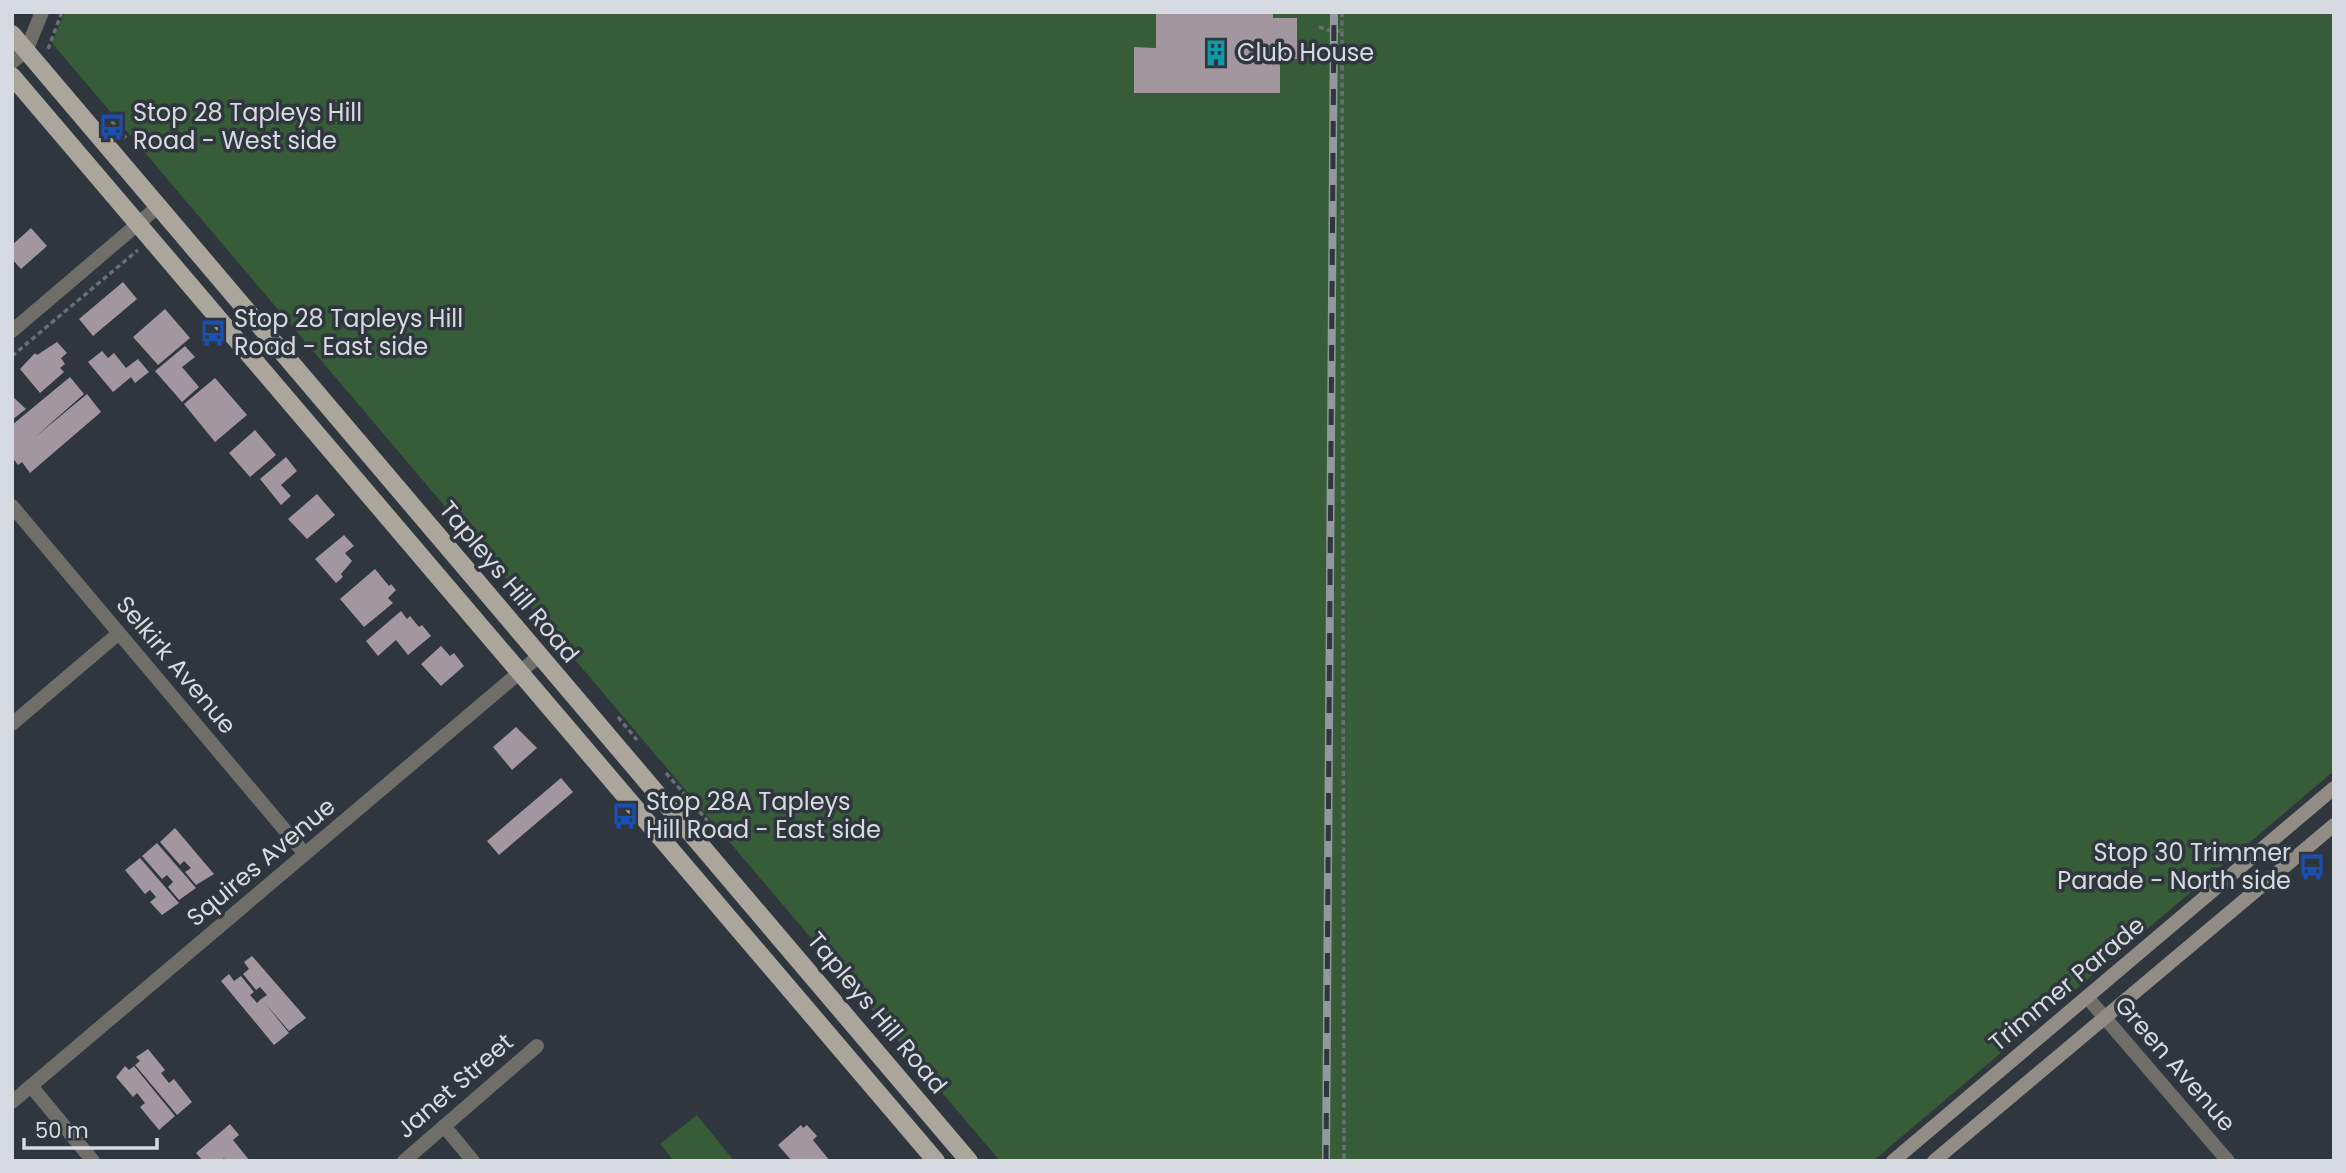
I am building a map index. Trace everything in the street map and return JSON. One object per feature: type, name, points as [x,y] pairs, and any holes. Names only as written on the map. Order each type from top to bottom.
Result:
[{"type":"main road","name":"Tapleys Hill Road","points":[[12,34],[19,56],[160,205],[969,1161]]},
{"type":"main road","name":"Tapleys Hill Road","points":[[12,76],[936,1161]]},
{"type":"main road","name":"Trimmer Parade","points":[[1893,1161],[2334,788]]},
{"type":"main road","name":"Trimmer Parade","points":[[1934,1161],[2334,825]]},
{"type":"street","points":[[19,56],[42,12]]},
{"type":"street","points":[[12,331],[160,205]]},
{"type":"street","name":"Selkirk Avenue","points":[[12,506],[305,854]]},
{"type":"street","points":[[12,724],[120,633]]},
{"type":"street","name":"Squires Avenue","points":[[12,1102],[539,656]]},
{"type":"street","name":"Green Avenue","points":[[2087,997],[2228,1161]]},
{"type":"street","name":"Janet Street","points":[[404,1161],[537,1046]]},
{"type":"street","points":[[31,1086],[93,1161]]},
{"type":"street","points":[[444,1126],[473,1161]]},
{"type":"path","points":[[48,49],[62,12]]},
{"type":"path","points":[[1342,12],[1344,1161]]},
{"type":"path","points":[[1319,27],[1334,32],[1342,30]]},
{"type":"path","points":[[12,356],[138,250]]},
{"type":"path","points":[[666,773],[706,819],[719,839]]},
{"type":"green space","points":[[65,12],[2334,12],[2334,771],[1873,1161],[1000,1161],[52,43]]},
{"type":"green space","points":[[697,1115],[734,1161],[674,1161],[660,1144]]},
{"type":"building","name":"Club House","points":[[1156,12],[1273,12],[1273,18],[1297,18],[1297,59],[1280,59],[1280,93],[1134,93],[1134,47],[1156,48]]},
{"type":"building","points":[[31,228],[47,246],[21,269],[12,259],[12,245]]},
{"type":"building","points":[[123,282],[137,299],[93,336],[79,319]]},
{"type":"building","points":[[165,309],[190,338],[158,365],[133,337]]},
{"type":"building","points":[[57,342],[67,353],[61,358],[65,364],[60,368],[64,372],[40,393],[20,369],[35,353],[37,355]]},
{"type":"building","points":[[185,346],[195,357],[182,367],[199,387],[182,402],[155,371]]},
{"type":"building","points":[[102,351],[108,358],[114,353],[126,368],[138,359],[149,372],[135,383],[131,377],[113,392],[88,362]]},
{"type":"building","points":[[70,377],[84,394],[34,438],[87,394],[101,412],[30,473],[22,462],[18,465],[12,457],[12,425]]},
{"type":"building","points":[[215,378],[247,415],[215,442],[184,404]]},
{"type":"building","points":[[12,396],[26,409],[12,420]]},
{"type":"building","points":[[255,430],[276,455],[250,477],[229,453]]},
{"type":"building","points":[[286,457],[297,471],[281,485],[291,496],[281,505],[260,479]]},
{"type":"building","points":[[317,494],[335,515],[307,539],[288,519]]},
{"type":"building","points":[[344,535],[354,546],[345,553],[352,561],[341,574],[343,577],[336,583],[315,559]]},
{"type":"building","points":[[375,569],[389,586],[391,584],[396,590],[388,598],[393,603],[364,627],[340,599]]},
{"type":"building","points":[[401,611],[407,619],[410,616],[419,627],[422,625],[431,636],[408,655],[396,640],[378,656],[366,641]]},
{"type":"building","points":[[441,646],[450,656],[454,653],[464,666],[441,686],[421,664]]},
{"type":"building","points":[[516,727],[537,748],[512,770],[493,747]]},
{"type":"building","points":[[561,778],[573,792],[499,855],[487,841]]},
{"type":"building","points":[[175,828],[214,874],[196,885],[185,872],[191,868],[184,861],[180,865],[160,842]]},
{"type":"building","points":[[157,843],[196,888],[179,900],[168,887],[173,882],[167,875],[162,879],[142,856]]},
{"type":"building","points":[[140,858],[179,903],[162,915],[150,902],[156,897],[150,890],[145,894],[125,870]]},
{"type":"building","points":[[252,956],[306,1018],[289,1031],[264,1002],[289,1033],[274,1045],[221,981],[229,974],[234,981],[241,976],[254,992],[250,995],[257,1003],[267,995],[260,987],[256,990],[243,974],[249,969],[244,962]]},
{"type":"building","points":[[148,1049],[165,1070],[161,1073],[169,1083],[174,1079],[192,1102],[177,1115],[135,1065],[140,1061],[136,1057]]},
{"type":"building","points":[[125,1066],[129,1070],[134,1066],[175,1116],[159,1130],[140,1107],[145,1103],[137,1093],[133,1097],[116,1077]]},
{"type":"building","points":[[230,1124],[239,1135],[233,1140],[250,1161],[226,1161],[224,1158],[221,1161],[203,1161],[196,1153]]},
{"type":"building","points":[[801,1125],[803,1128],[807,1125],[817,1136],[813,1140],[830,1161],[792,1161],[778,1145]]},
{"type":"railway","points":[[1326,1161],[1334,12]]},
{"type":"place","name":"Club House","points":[[1216,53]]},
{"type":"place","name":"Stop 28 Tapleys Hill Road - West side","points":[[112,127]]},
{"type":"place","name":"Stop 28 Tapleys Hill Road - East side","points":[[213,333]]},
{"type":"place","name":"Stop 28A Tapleys Hill Road - East side","points":[[625,816]]},
{"type":"place","name":"Stop 30 Trimmer Parade - North side","points":[[2312,867]]}]
